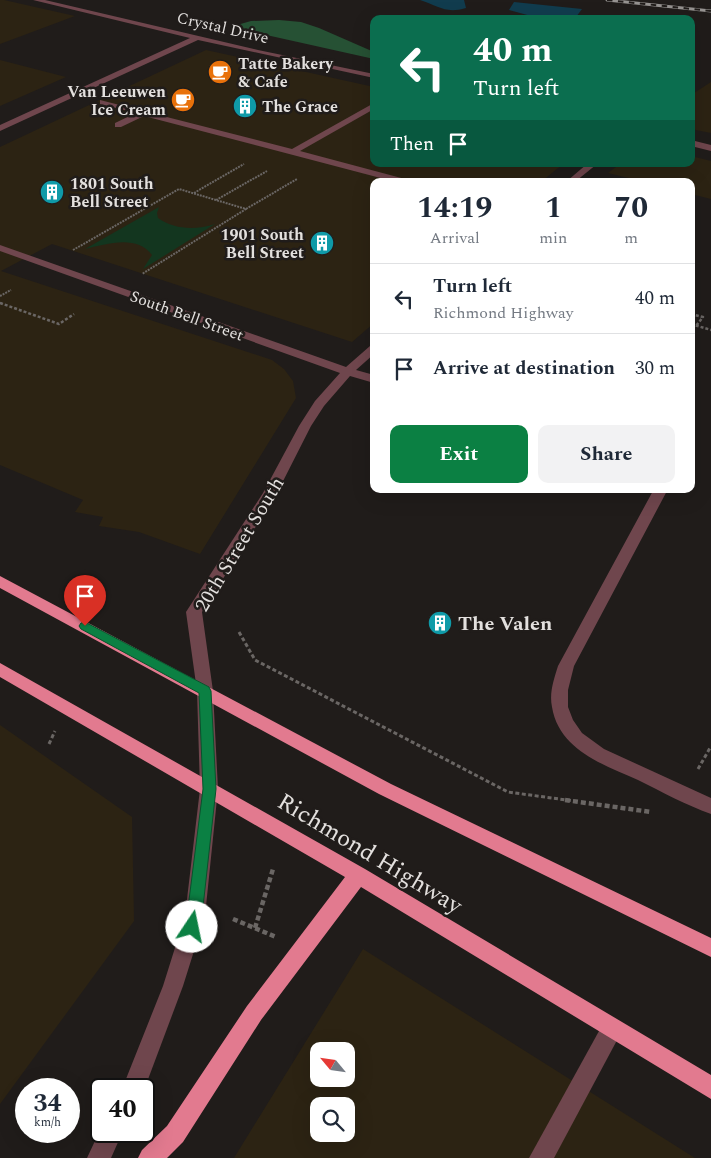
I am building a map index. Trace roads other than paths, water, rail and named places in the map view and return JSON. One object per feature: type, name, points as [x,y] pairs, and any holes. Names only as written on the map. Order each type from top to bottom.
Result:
[{"type":"highway","points":[[0,581],[385,789],[711,948]]},
{"type":"highway","name":"Richmond Highway","points":[[0,669],[358,876],[711,1088]]},
{"type":"highway","points":[[150,1158],[175,1134],[254,1013],[358,876]]},
{"type":"street","name":"Crystal Drive","points":[[36,0],[370,75]]},
{"type":"street","points":[[0,128],[199,37]]},
{"type":"street","points":[[103,102],[391,178]]},
{"type":"street","points":[[295,153],[370,107]]},
{"type":"street","points":[[118,125],[143,113]]},
{"type":"street","points":[[695,144],[711,148]]},
{"type":"street","points":[[575,178],[588,167]]},
{"type":"street","name":"South Bell Street","points":[[0,248],[370,378]]},
{"type":"street","name":"20th Street South","points":[[137,1078],[172,986],[195,916],[209,789],[205,691],[194,612],[270,493],[305,426],[320,404],[348,371],[370,352]]},
{"type":"street","points":[[659,493],[566,666],[560,690],[560,707],[565,722],[576,738],[598,754],[711,806]]},
{"type":"street","points":[[541,1158],[612,1029]]},
{"type":"street","points":[[99,1158],[106,1143]]},
{"type":"water","points":[[420,0],[464,0],[466,8],[447,10]]},
{"type":"water","points":[[514,2],[582,9],[578,15],[527,15],[509,10]]},
{"type":"railway","points":[[607,0],[711,11]]},
{"type":"place","name":"Tatte Bakery & Cafe","points":[[220,72]]},
{"type":"place","name":"Van Leeuwen Ice Cream","points":[[183,100]]},
{"type":"place","name":"The Grace","points":[[245,106]]},
{"type":"place","name":"1801 South Bell Street","points":[[52,192]]},
{"type":"place","name":"1901 South Bell Street","points":[[322,243]]},
{"type":"place","name":"The Valen","points":[[440,623]]}]
